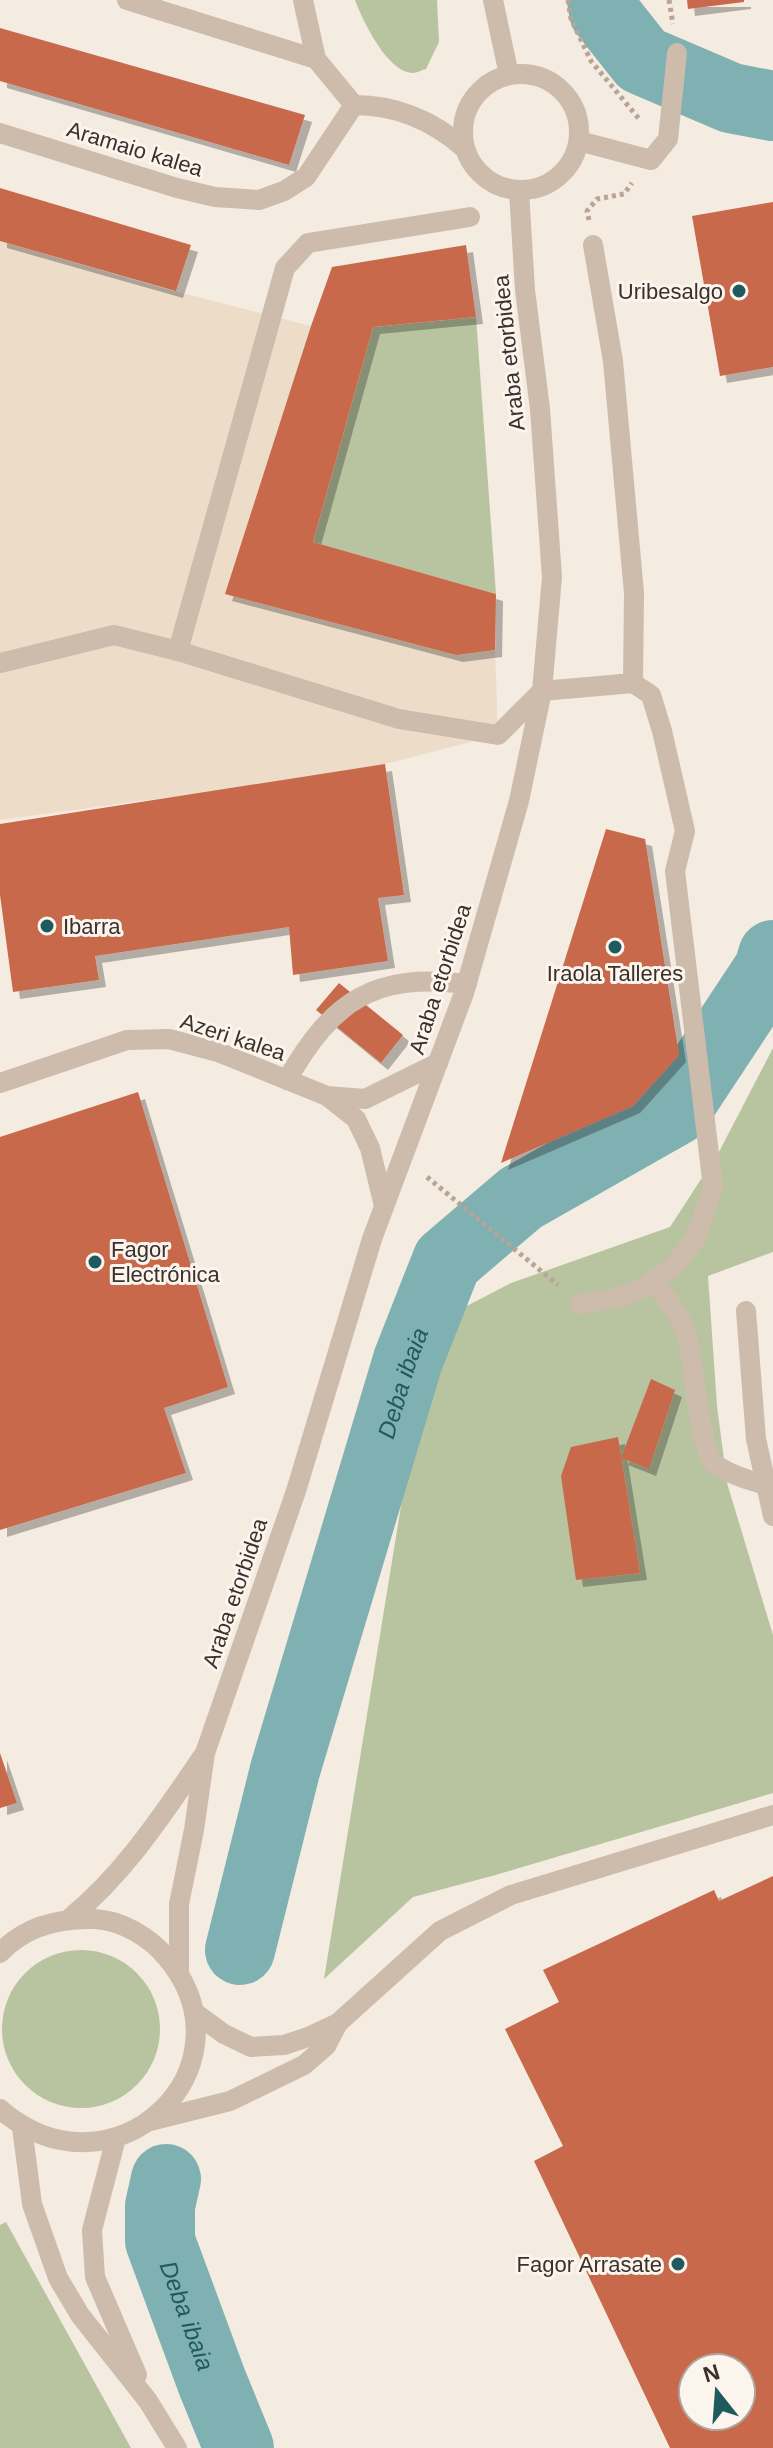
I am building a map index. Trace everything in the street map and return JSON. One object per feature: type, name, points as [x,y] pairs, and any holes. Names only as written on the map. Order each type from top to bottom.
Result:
[{"type":"street","points":[[127,0],[316,59]]},
{"type":"street","points":[[303,0],[316,59],[354,105],[378,105],[411,114],[442,129],[464,148]]},
{"type":"street","points":[[493,0],[509,75]]},
{"type":"street","points":[[579,141],[651,160],[668,139],[677,53]]},
{"type":"street","points":[[528,74],[546,79],[573,104],[579,122],[579,141],[565,171],[535,189],[519,191],[500,187],[484,178],[472,165],[464,148],[462,129],[467,110],[476,94],[491,82],[509,75],[528,74]]},
{"type":"street","name":"Aramaio kalea","points":[[0,133],[177,188],[215,197],[259,200],[284,191],[306,177],[354,105]]},
{"type":"street","name":"Araba etorbidea","points":[[179,1971],[179,1904],[205,1753],[296,1491],[384,1206],[467,984],[519,801],[542,691],[552,577],[540,409],[525,290],[519,191]]},
{"type":"street","points":[[178,651],[285,268],[308,243],[470,217]]},
{"type":"street","points":[[593,245],[613,361],[634,593],[633,683]]},
{"type":"street","points":[[0,663],[114,635],[178,651],[399,719],[498,735],[542,691],[633,683],[651,695],[685,831],[675,871],[713,1187],[696,1237],[674,1267],[639,1290],[616,1298],[580,1304]]},
{"type":"street","points":[[287,1080],[305,1047],[335,1014],[371,991],[398,983],[431,979],[467,984]]},
{"type":"street","name":"Azeri kalea","points":[[0,1083],[127,1040],[169,1039],[218,1052],[327,1096],[356,1119],[370,1148],[384,1206]]},
{"type":"street","points":[[327,1096],[365,1099],[438,1063]]},
{"type":"street","points":[[654,1281],[686,1331],[703,1440],[712,1462],[744,1479],[766,1485]]},
{"type":"street","points":[[746,1311],[756,1439],[773,1516]]},
{"type":"street","name":"Araba etorbidea","points":[[70,1918],[96,1897],[144,1841],[205,1753]]},
{"type":"street","points":[[194,2012],[224,2034],[251,2047],[284,2045],[338,2023],[440,1931],[511,1895],[773,1815]]},
{"type":"street","points":[[1,1951],[22,1935],[45,1924],[70,1918],[102,1919],[132,1929],[158,1947],[179,1971],[194,2012],[194,2044],[187,2074],[177,2092],[148,2122]]},
{"type":"street","points":[[0,2109],[22,2127],[52,2140],[84,2143],[116,2138],[148,2122],[230,2101],[304,2065],[326,2046],[338,2023]]},
{"type":"street","points":[[22,2127],[32,2204],[58,2278],[80,2315],[148,2401],[177,2448]]},
{"type":"street","points":[[116,2138],[92,2230],[95,2277],[148,2401]]},
{"type":"path","points":[[403,1156],[580,1304]]},
{"type":"green space","points":[[355,0],[437,0],[439,42],[426,69],[413,73],[394,64],[377,44]]},
{"type":"green space","points":[[476,317],[496,594],[313,542],[373,327]]},
{"type":"green space","points":[[773,1048],[773,1252],[708,1276],[717,1406],[727,1483],[773,1635],[773,1793],[413,1897],[324,1979],[415,1420],[459,1310],[511,1283],[670,1227],[720,1150]]},
{"type":"green space","points":[[81,1950],[111,1956],[137,1973],[154,1999],[160,2029],[154,2059],[137,2085],[111,2102],[81,2108],[51,2102],[25,2085],[8,2059],[2,2029],[8,1999],[25,1973],[51,1956]]},
{"type":"green space","points":[[6,2222],[131,2448],[0,2448],[0,2225]]},
{"type":"shaded area","points":[[0,241],[150,285],[311,326],[226,594],[495,650],[498,735],[385,764],[268,784],[0,820]]},
{"type":"building","points":[[687,0],[744,0],[744,2],[688,9]]},
{"type":"building","points":[[0,28],[305,115],[289,165],[0,81]]},
{"type":"building","points":[[0,188],[191,245],[176,291],[0,241]]},
{"type":"building","name":"Uribesalgo","points":[[773,202],[773,367],[720,376],[692,216]]},
{"type":"building","points":[[466,245],[476,317],[373,327],[313,542],[496,594],[495,650],[456,655],[225,594],[332,267]]},
{"type":"building","points":[[385,764],[404,895],[378,898],[388,961],[293,975],[289,927],[95,956],[99,980],[13,992],[0,895],[0,824]]},
{"type":"building","name":"Iraola Talleres","points":[[606,829],[645,839],[679,1055],[633,1106],[501,1163]]},
{"type":"building","points":[[339,983],[403,1035],[381,1063],[316,1010]]},
{"type":"building","name":"Fagor Electrónica","points":[[138,1092],[228,1387],[164,1408],[186,1473],[0,1530],[0,1137]]},
{"type":"building","points":[[651,1379],[675,1390],[649,1469],[621,1458]]},
{"type":"building","points":[[618,1437],[640,1573],[576,1580],[561,1476],[571,1447]]},
{"type":"building","points":[[0,1753],[17,1803],[0,1808]]},
{"type":"building","name":"Fagor Arrasate","points":[[773,1876],[773,2448],[670,2448],[534,2161],[563,2146],[505,2029],[559,2002],[543,1970],[714,1890],[719,1901]]},
{"type":"waterway","name":"Deba ibaia","points":[[602,0],[604,12],[642,60],[731,98],[773,106]]},
{"type":"waterway","name":"Deba ibaia","points":[[240,1950],[285,1770],[408,1360],[447,1261],[521,1198],[676,1110],[769,969],[773,955]]},
{"type":"waterway","name":"Deba ibaia","points":[[166,2179],[160,2206],[160,2241],[239,2448]]},
{"type":"place","name":"Uribesalgo","points":[[739,291]]},
{"type":"place","name":"Ibarra","points":[[47,926]]},
{"type":"place","name":"Iraola Talleres","points":[[615,947]]},
{"type":"place","name":"Fagor Electrónica","points":[[95,1262]]},
{"type":"place","name":"Fagor Arrasate","points":[[678,2264]]}]
